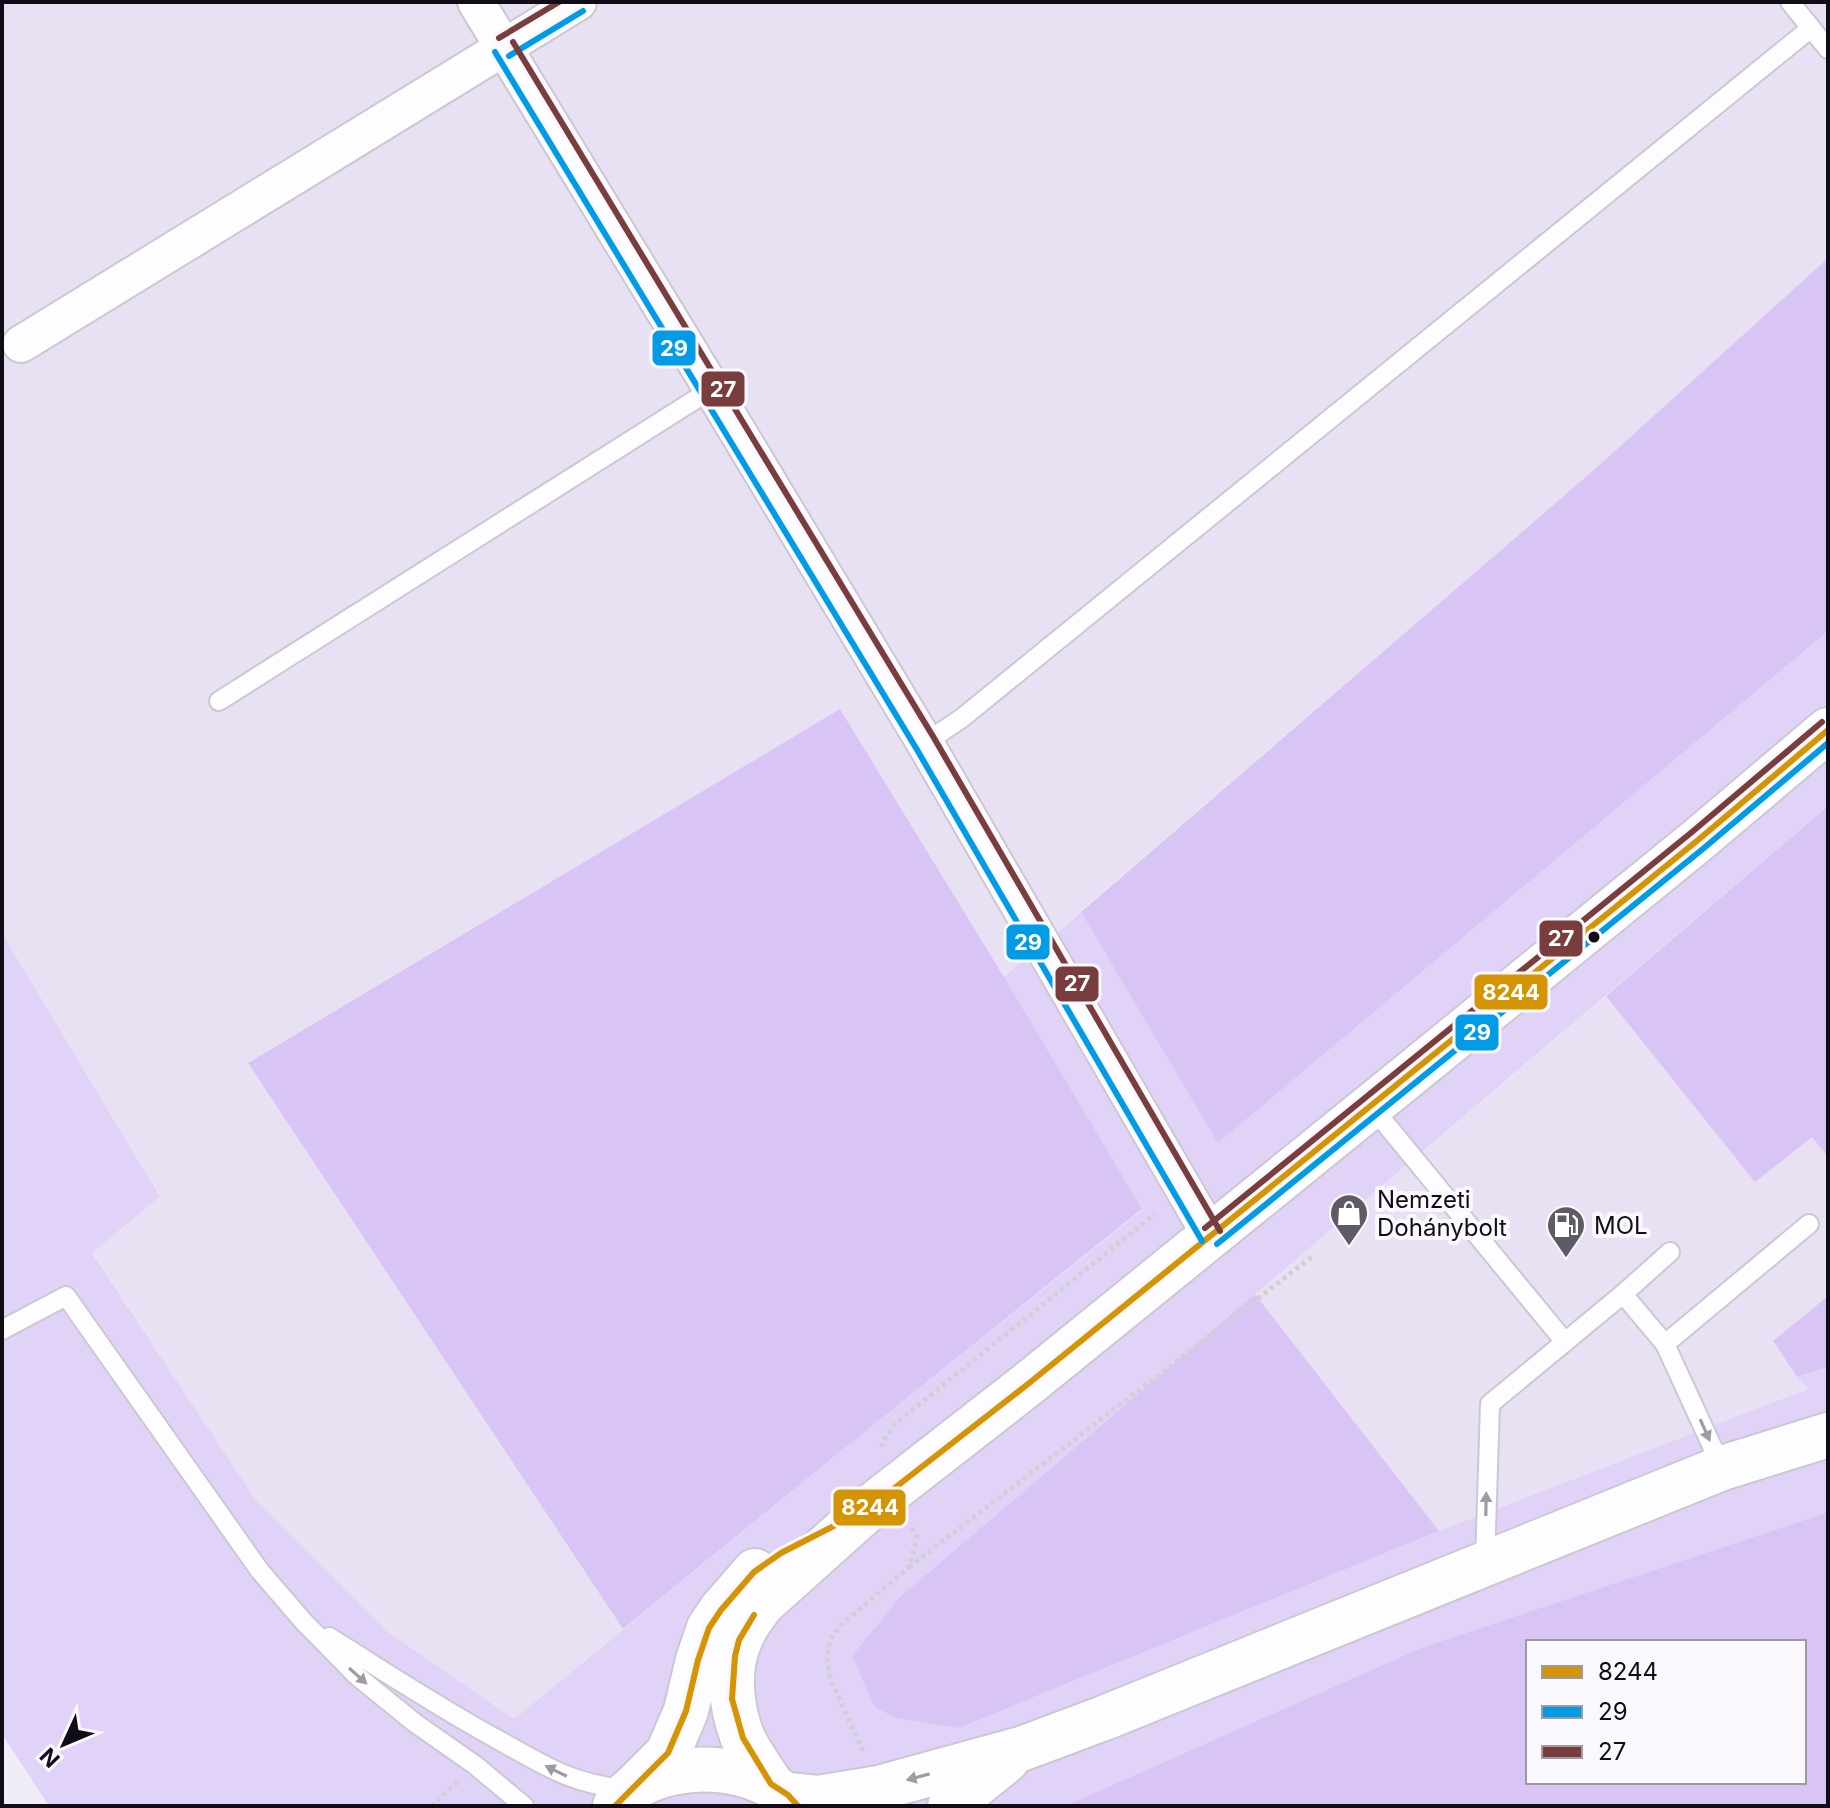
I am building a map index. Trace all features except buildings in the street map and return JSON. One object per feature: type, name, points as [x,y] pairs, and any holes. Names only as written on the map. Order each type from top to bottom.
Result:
[{"type":"street","points":[[476,2],[925,743],[1211,1236]]},
{"type":"street","points":[[12,350],[578,2]]},
{"type":"street","points":[[786,1795],[743,1738],[732,1699],[739,1640],[763,1603],[869,1508],[1211,1236],[1698,840],[1828,730]]},
{"type":"street","points":[[623,1798],[668,1774],[695,1769],[721,1770],[786,1795],[818,1798],[879,1788],[1021,1749],[1722,1468],[1828,1435]]},
{"type":"street","points":[[623,1798],[668,1753],[686,1711],[709,1628],[736,1592],[754,1572],[781,1553],[869,1508]]},
{"type":"street","points":[[950,1806],[1021,1749]]},
{"type":"lane","points":[[1790,2],[1828,49]]},
{"type":"lane","points":[[925,743],[975,708],[1811,28]]},
{"type":"lane","points":[[219,701],[712,389]]},
{"type":"lane","points":[[1371,1106],[1565,1342]]},
{"type":"lane","points":[[1665,1344],[1809,1224]]},
{"type":"lane","points":[[1485,1562],[1490,1404],[1670,1252]]},
{"type":"lane","points":[[1623,1294],[1665,1344],[1722,1468]]},
{"type":"lane","points":[[2,1330],[66,1296],[260,1571],[303,1621],[357,1676],[524,1806]]},
{"type":"lane","points":[[303,1621],[471,1725],[563,1775],[623,1798]]},
{"type":"path","points":[[909,1567],[1313,1256]]},
{"type":"shaded area","points":[[2,2],[1828,2],[1828,258],[1595,469],[1004,977],[840,709],[248,1063],[623,1629],[514,1719],[387,1631],[258,1503],[92,1252],[160,1195],[2,933]]},
{"type":"shaded area","points":[[1828,258],[1828,631],[1218,1143],[1081,912],[1595,469]]},
{"type":"shaded area","points":[[1828,631],[1828,806],[901,1596],[959,1728],[1439,1531],[1808,1389],[1797,1377],[1828,1367],[1828,1512],[1423,1647],[1065,1806],[49,1806],[2,1734],[2,933],[160,1196],[92,1253],[258,1503],[387,1631],[514,1719],[1142,1210],[1004,977],[1081,912],[1219,1142]]},
{"type":"shaded area","points":[[840,709],[1142,1209],[623,1629],[248,1063]]},
{"type":"shaded area","points":[[1828,806],[1828,1157],[1812,1137],[1755,1182],[1606,996]]},
{"type":"shaded area","points":[[1606,996],[1755,1181],[1812,1136],[1828,1157],[1828,1296],[1773,1341],[1808,1389],[1439,1531],[1255,1294]]},
{"type":"shaded area","points":[[1255,1294],[1439,1531],[959,1728],[896,1718],[875,1707],[852,1656],[901,1596]]},
{"type":"shaded area","points":[[1828,1296],[1828,1367],[1797,1377],[1773,1341]]},
{"type":"shaded area","points":[[1828,1512],[1828,1804],[1823,1806],[1065,1806],[1423,1647]]},
{"type":"transit line","name":"27","points":[[499,38],[559,2]]},
{"type":"transit line","name":"29","points":[[509,56],[583,11]]},
{"type":"transit line","name":"27","points":[[513,42],[934,738],[1220,1231]]},
{"type":"transit line","name":"29","points":[[495,52],[916,748],[1202,1241]]},
{"type":"transit line","name":"27","points":[[1205,1228],[1692,832],[1822,722]]},
{"type":"transit line","name":"8244","points":[[615,1806],[668,1753],[686,1711],[709,1628],[754,1572],[781,1553],[869,1508],[1028,1384],[1698,840],[1828,730]]},
{"type":"transit line","name":"29","points":[[1217,1244],[1704,848],[1828,743]]},
{"type":"transit line","name":"8244","points":[[754,1615],[739,1640],[732,1699],[743,1738],[771,1784],[798,1806]]},
{"type":"place","name":"Nemzeti Dohánybolt","points":[[1349,1247]]},
{"type":"place","name":"MOL","points":[[1566,1259]]}]
